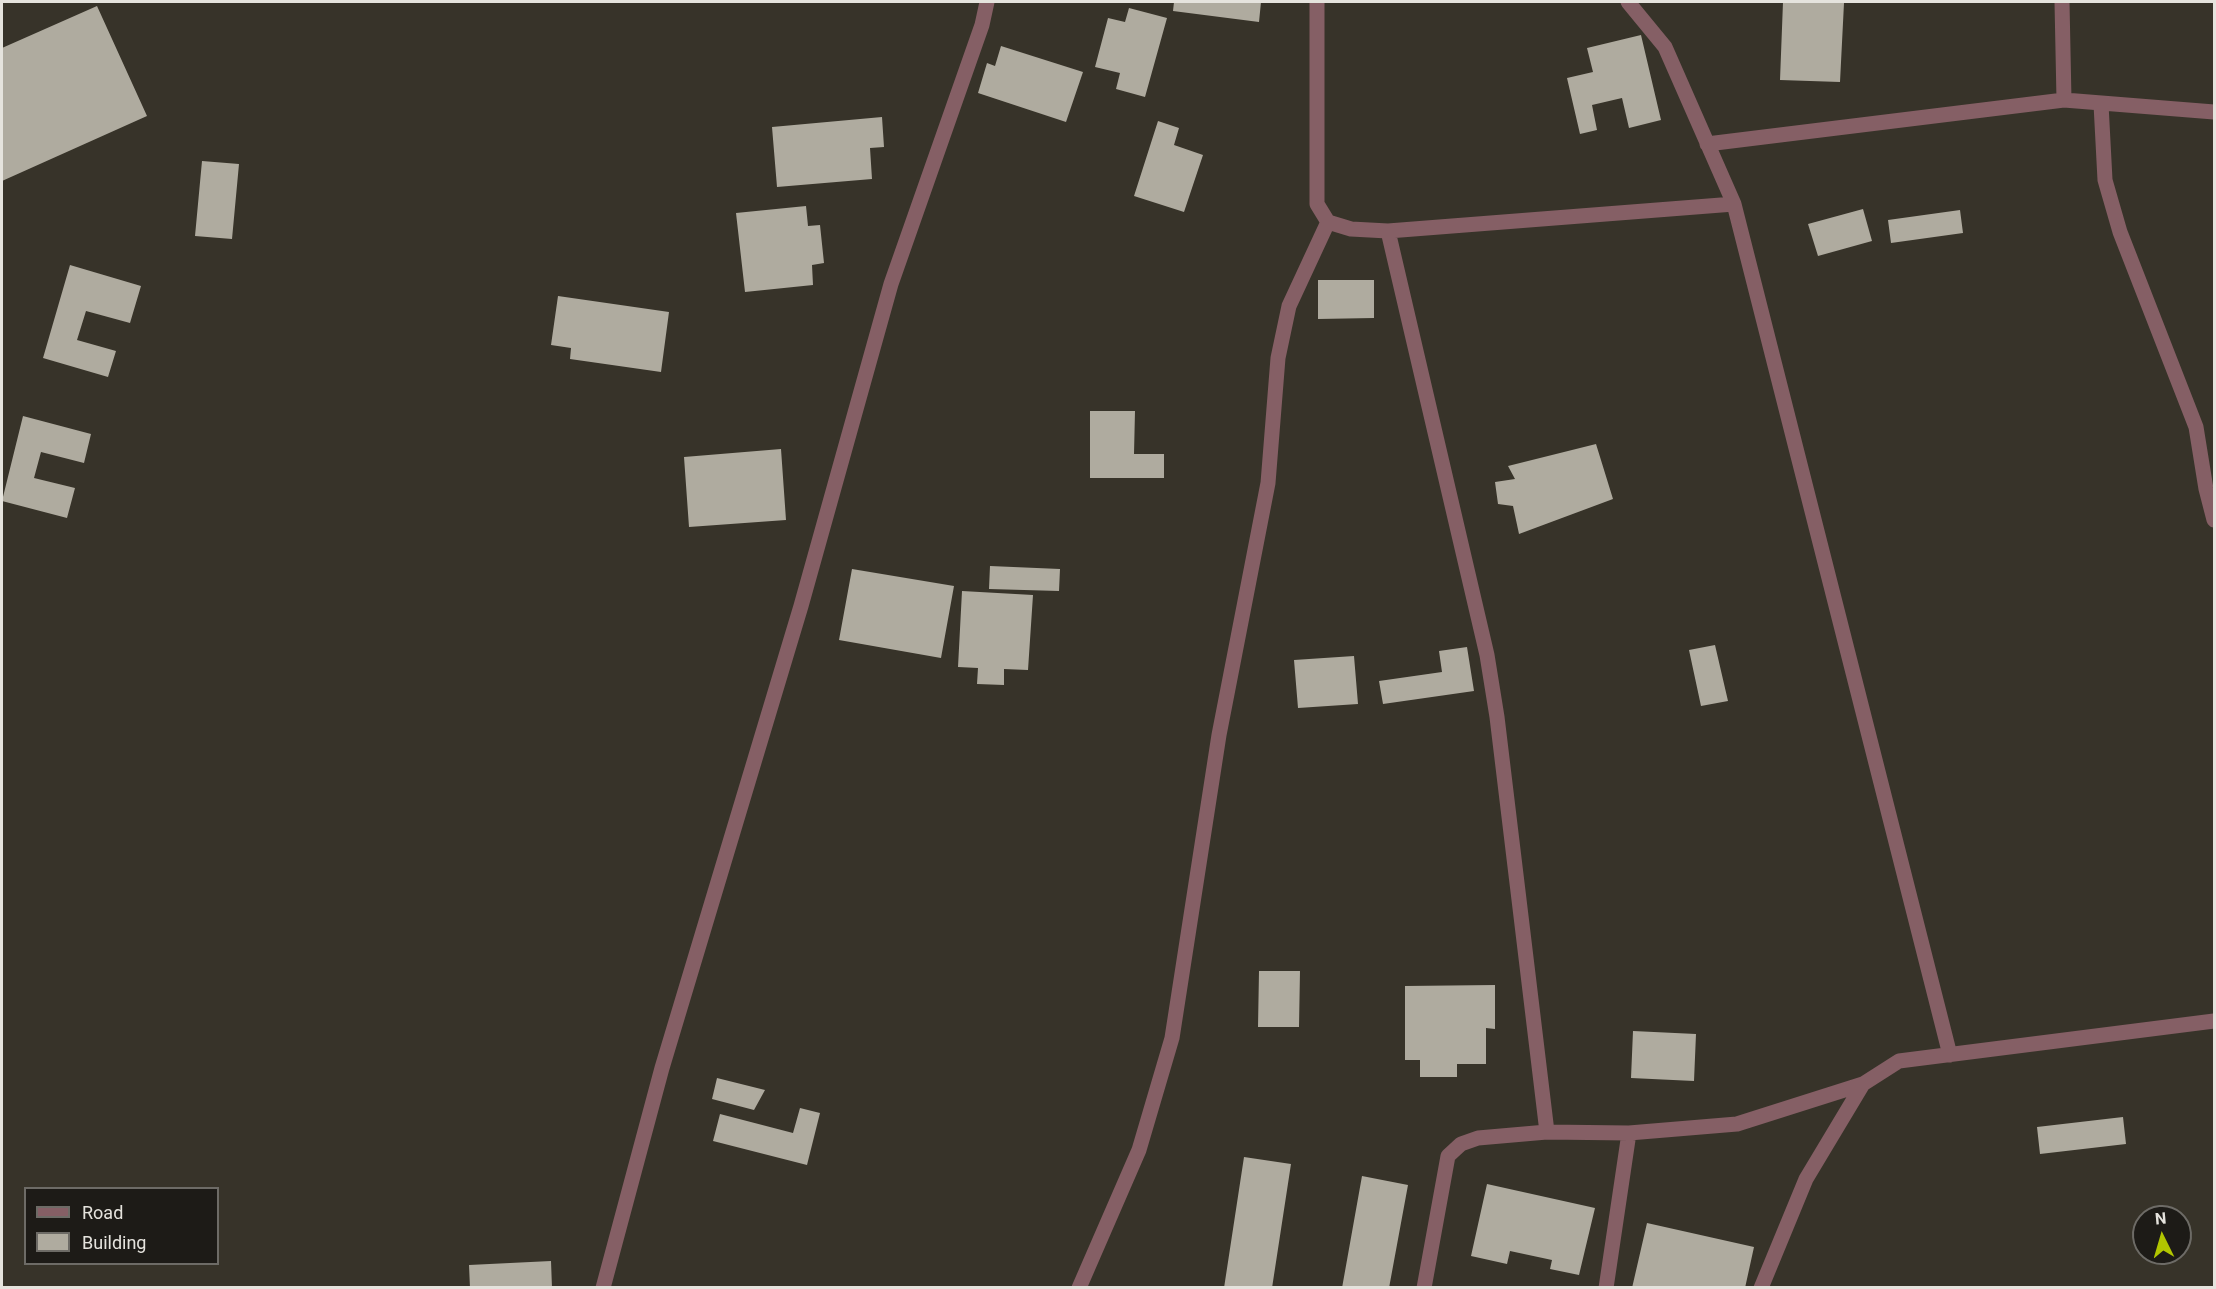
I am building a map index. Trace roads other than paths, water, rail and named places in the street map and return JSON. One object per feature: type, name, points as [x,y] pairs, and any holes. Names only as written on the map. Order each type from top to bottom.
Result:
[{"type":"street","points":[[603,1287],[662,1068],[801,606],[891,284],[982,25],[987,2]]},
{"type":"street","points":[[1317,2],[1317,204],[1328,222],[1350,229],[1388,231],[1734,204]]},
{"type":"street","points":[[1628,2],[1665,47],[1734,204],[1950,1055]]},
{"type":"street","points":[[2062,2],[2064,100]]},
{"type":"street","points":[[1707,144],[2064,100],[2214,112]]},
{"type":"street","points":[[2101,104],[2105,180],[2120,232],[2196,427],[2206,489],[2214,520]]},
{"type":"street","points":[[1079,1287],[1139,1150],[1172,1038],[1220,735],[1268,483],[1278,358],[1289,306],[1328,222]]},
{"type":"street","points":[[1388,231],[1487,655],[1499,728],[1547,1132]]},
{"type":"street","points":[[1424,1287],[1448,1156],[1461,1144],[1478,1138],[1547,1132],[1629,1133],[1737,1124],[1863,1084],[1899,1061],[2214,1021]]},
{"type":"street","points":[[1761,1287],[1806,1179],[1863,1084]]},
{"type":"street","points":[[1606,1287],[1629,1133]]}]
